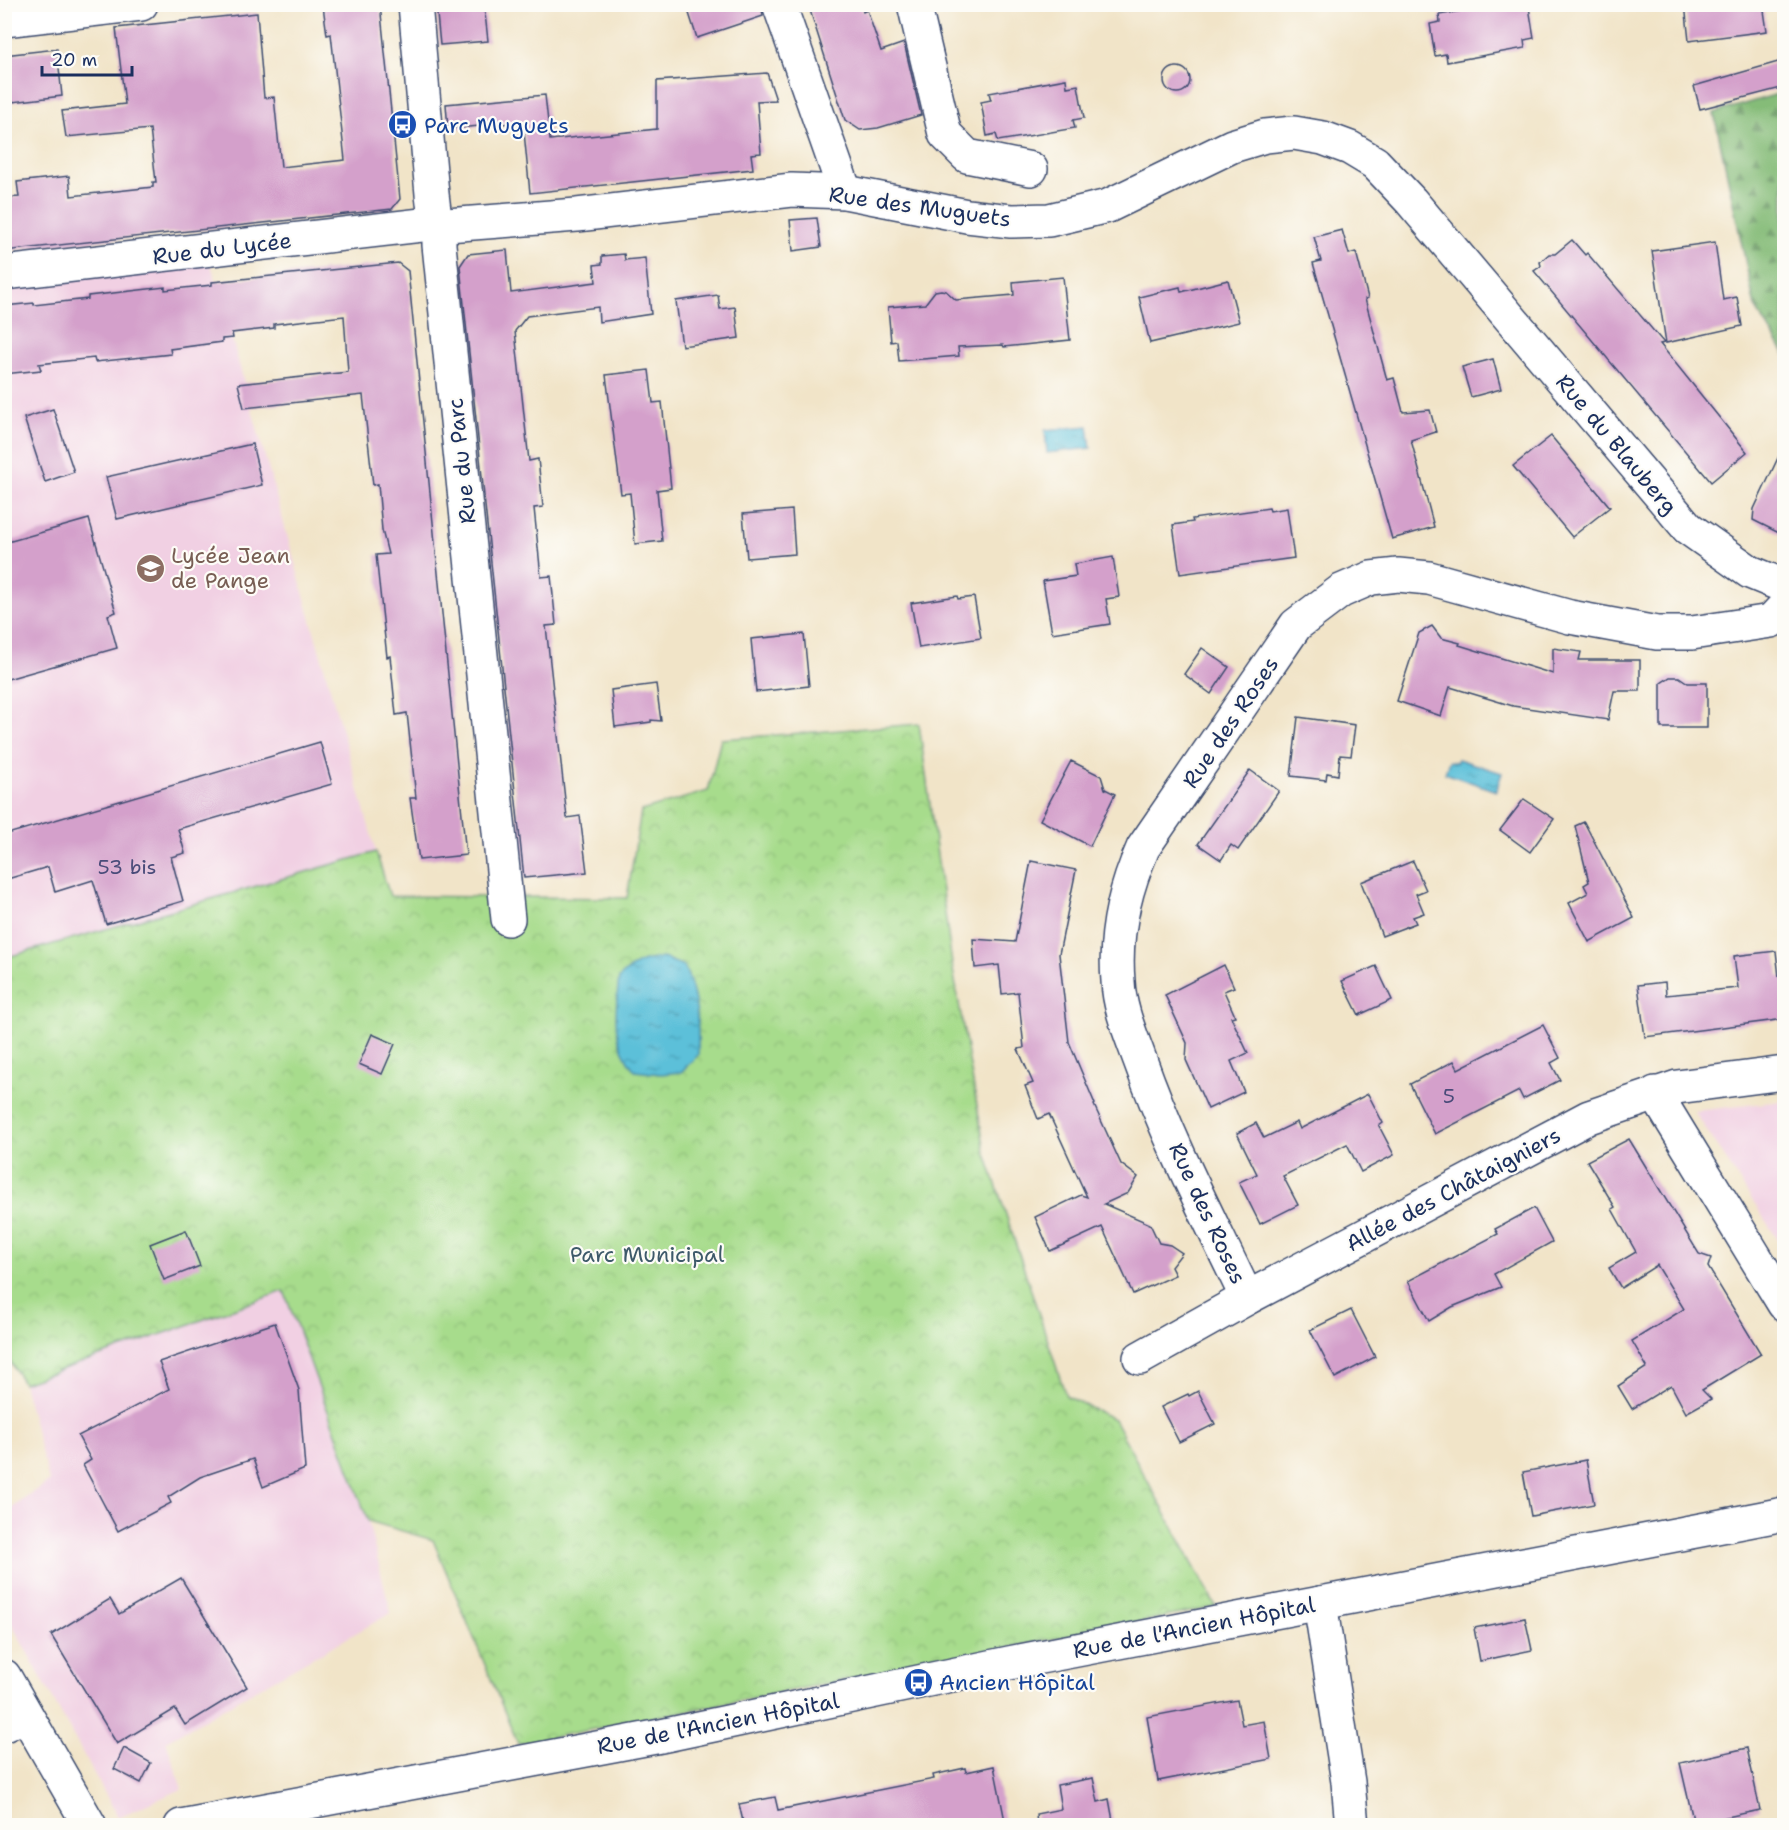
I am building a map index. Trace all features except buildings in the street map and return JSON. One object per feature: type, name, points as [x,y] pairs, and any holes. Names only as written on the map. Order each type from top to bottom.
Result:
[{"type":"street","points":[[4,20],[141,4]]},
{"type":"street","name":"Rue du Parc","points":[[415,4],[432,194],[435,219],[439,223],[508,919]]},
{"type":"street","points":[[779,4],[845,192]]},
{"type":"street","points":[[914,4],[945,134],[967,156],[1031,169]]},
{"type":"street","name":"Rue des Muguets","points":[[439,223],[447,225],[577,214],[792,190],[845,192],[967,216],[1011,220],[1049,220],[1108,206],[1232,146],[1265,136],[1294,133],[1323,138],[1350,148],[1375,163],[1411,201],[1472,274]]},
{"type":"street","name":"Rue du Lycée","points":[[4,273],[439,223]]},
{"type":"street","name":"Rue du Blauberg","points":[[1472,274],[1688,528],[1750,572],[1785,586]]},
{"type":"street","name":"Rue des Roses","points":[[1247,1298],[1154,1098],[1125,1020],[1118,984],[1116,948],[1130,877],[1143,848],[1296,626],[1341,591],[1371,578],[1398,575],[1429,578],[1570,617],[1657,633],[1692,633],[1771,621],[1785,608]]},
{"type":"street","name":"Allée des Châtaigniers","points":[[1140,1358],[1247,1298],[1589,1117],[1677,1087],[1785,1073]]},
{"type":"street","points":[[1655,1094],[1785,1304]]},
{"type":"street","name":"Rue de l'Ancien Hôpital","points":[[181,1826],[662,1736],[1009,1663],[1785,1514]]},
{"type":"street","points":[[1320,1604],[1348,1782],[1352,1826]]},
{"type":"street","points":[[4,1676],[15,1720],[90,1826]]},
{"type":"shaded area","name":"Lycée Jean de Pange","points":[[209,257],[376,852],[5,964],[4,284]]},
{"type":"shaded area","points":[[1784,1101],[1784,1249],[1694,1111]]},
{"type":"shaded area","points":[[284,1290],[368,1521],[391,1613],[166,1741],[182,1789],[118,1817],[5,1612],[4,1514],[49,1481],[23,1383]]},
{"type":"green space","points":[[1784,92],[1784,353],[1755,307],[1714,113]]},
{"type":"green space","name":"Parc Municipal","points":[[919,724],[952,964],[985,1151],[1066,1396],[1114,1419],[1216,1607],[518,1744],[433,1540],[368,1521],[284,1291],[23,1383],[4,1351],[4,958],[376,852],[390,896],[627,898],[641,811],[708,791],[721,739]]},
{"type":"water","points":[[1088,426],[1091,448],[1047,453],[1045,430]]},
{"type":"water","points":[[1458,759],[1502,773],[1496,791],[1445,773],[1449,761],[1456,762]]},
{"type":"water","points":[[663,958],[684,966],[692,988],[696,1009],[698,1055],[681,1072],[661,1074],[635,1071],[622,1049],[616,1027],[619,978],[639,963]]},
{"type":"place","name":"Parc Muguets","points":[[403,125]]},
{"type":"place","name":"Lycée Jean de Pange","points":[[150,568]]},
{"type":"place","name":"Ancien Hôpital","points":[[918,1682]]}]
